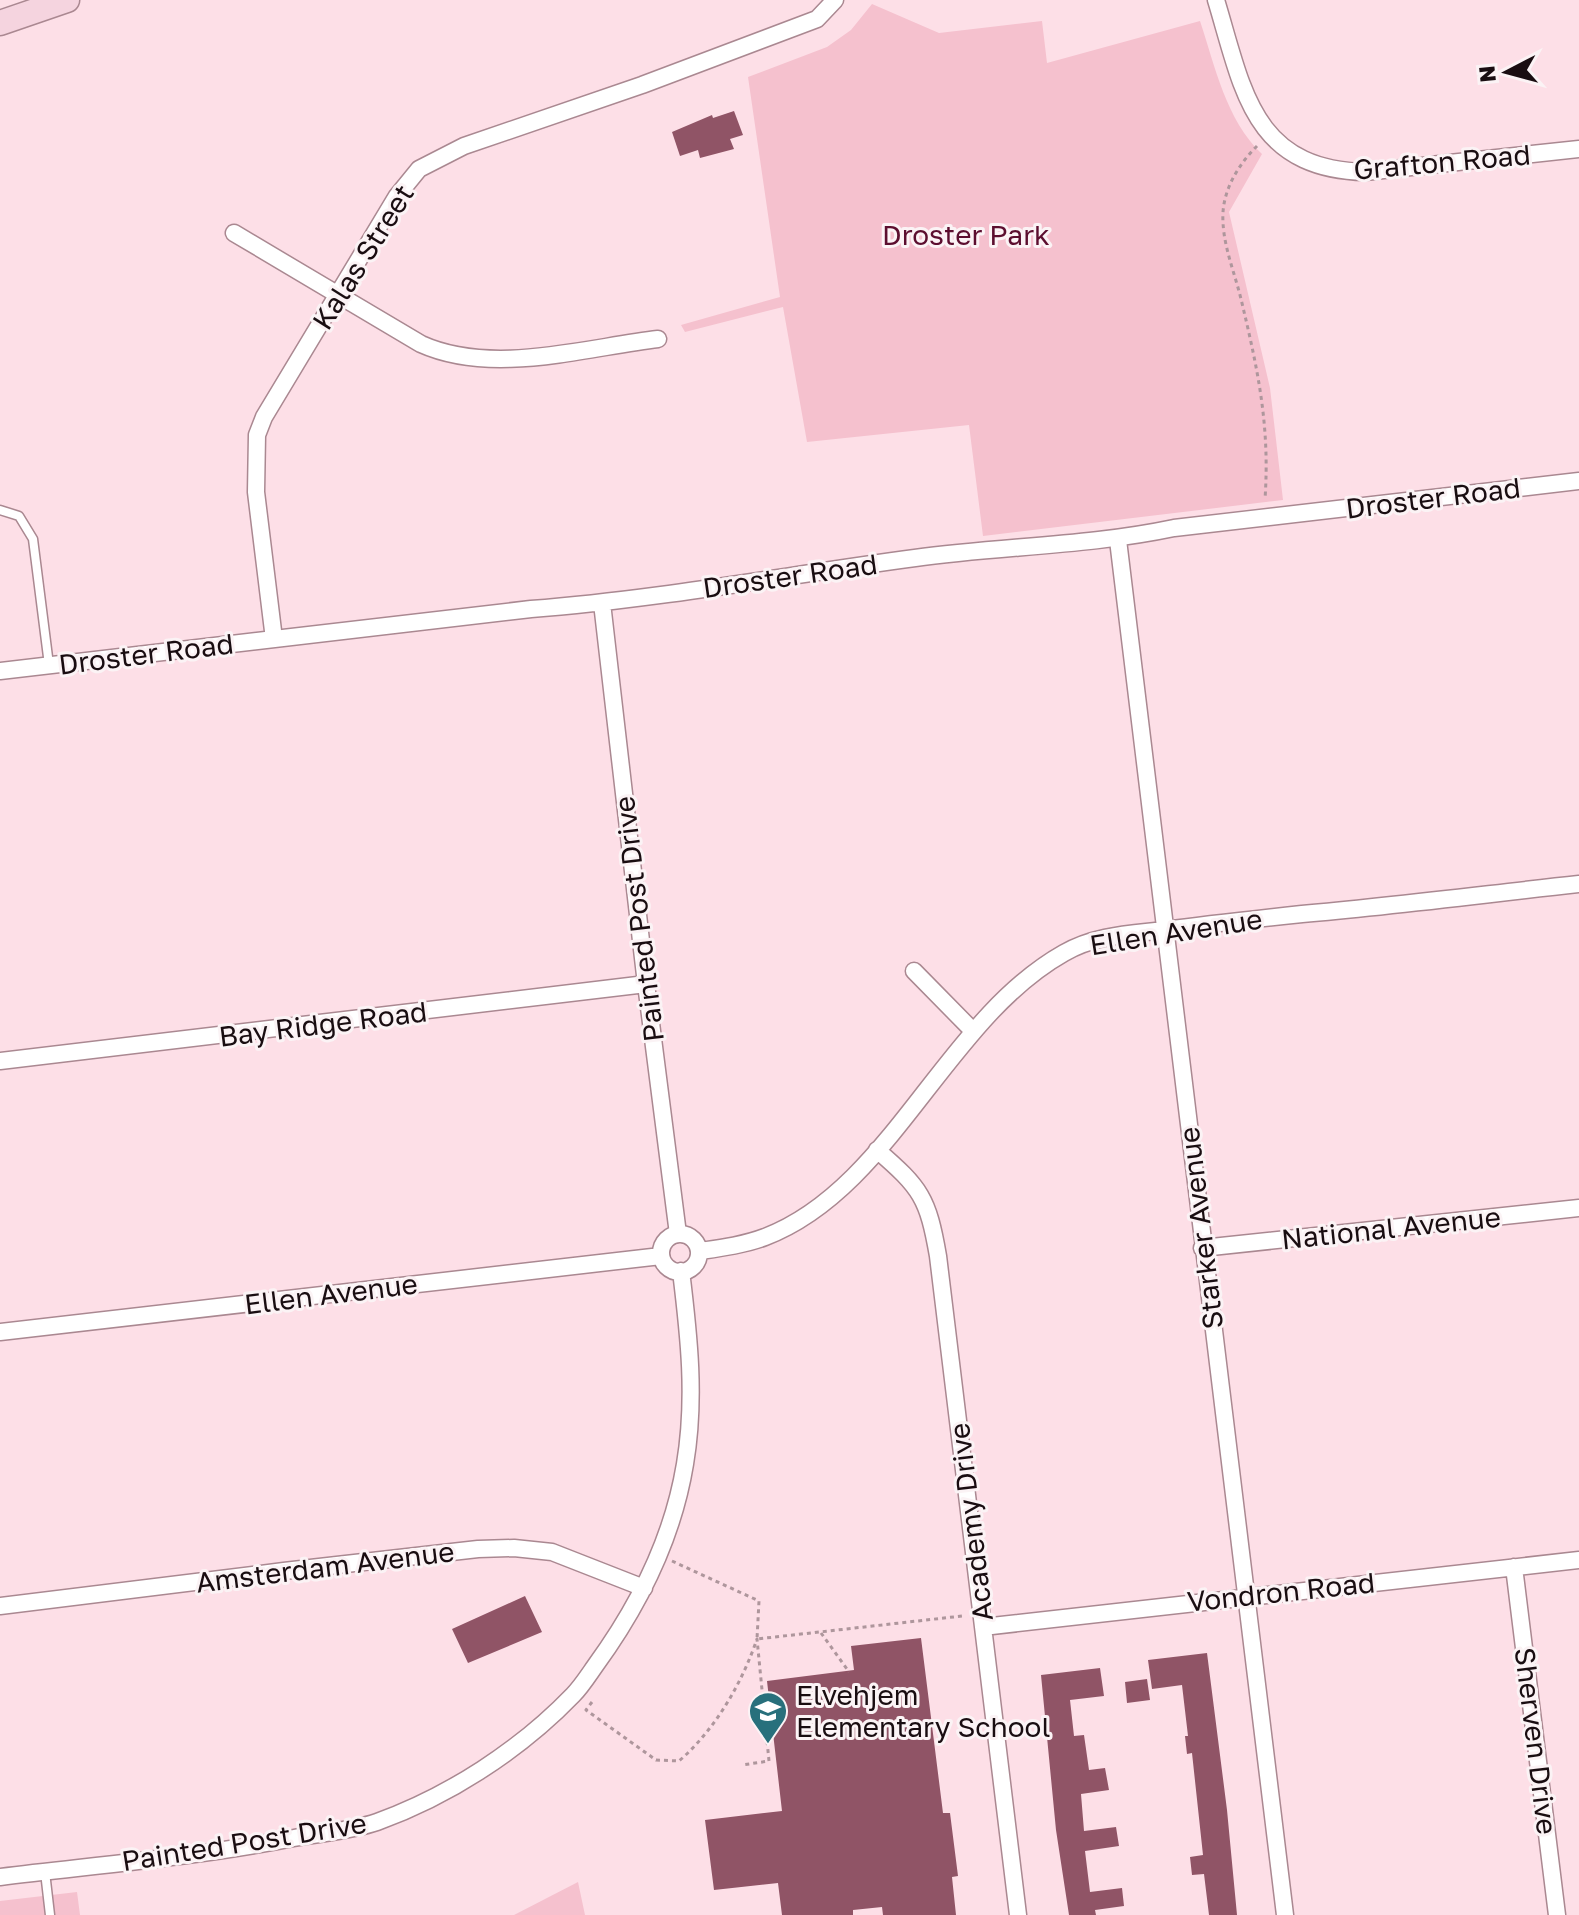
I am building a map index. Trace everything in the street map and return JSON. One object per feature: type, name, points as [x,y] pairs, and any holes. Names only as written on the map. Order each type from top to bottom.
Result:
[{"type":"street","points":[[0,23],[67,0]]},
{"type":"street","name":"Kalas Street","points":[[274,639],[256,492],[257,435],[264,417],[397,196],[419,169],[464,146],[642,85],[817,19],[835,0]]},
{"type":"street","name":"Grafton Road","points":[[1216,0],[1251,109],[1269,136],[1314,164],[1347,172],[1365,172],[1579,149]]},
{"type":"street","points":[[234,233],[439,352],[488,360],[658,339]]},
{"type":"street","name":"Droster Road","points":[[0,671],[602,603],[918,557],[1118,540],[1174,528],[1579,481]]},
{"type":"street","name":"Starker Avenue","points":[[1118,540],[1285,1915]]},
{"type":"street","name":"Painted Post Drive","points":[[602,603],[678,1234]]},
{"type":"street","name":"Ellen Avenue","points":[[700,1251],[764,1237],[791,1224],[841,1188],[877,1150],[973,1031],[1010,991],[1068,950],[1090,941],[1207,923],[1579,884]]},
{"type":"street","points":[[914,971],[973,1031]]},
{"type":"street","name":"Bay Ridge Road","points":[[0,1061],[646,984]]},
{"type":"street","name":"Academy Drive","points":[[877,1150],[911,1182],[931,1214],[1018,1915]]},
{"type":"street","name":"National Avenue","points":[[1202,1248],[1579,1208]]},
{"type":"street","points":[[678,1234],[689,1236],[700,1251],[692,1267],[681,1271],[666,1266],[661,1256],[663,1244],[672,1235],[678,1234]]},
{"type":"street","name":"Ellen Avenue","points":[[0,1332],[661,1256]]},
{"type":"street","name":"Painted Post Drive","points":[[0,1877],[247,1847],[375,1823],[447,1790],[516,1747],[575,1694],[621,1630],[644,1588],[670,1521],[685,1464],[691,1397],[692,1353],[681,1271]]},
{"type":"street","name":"Amsterdam Avenue","points":[[0,1606],[299,1569],[514,1548],[552,1552],[644,1588]]},
{"type":"street","name":"Vondron Road","points":[[983,1627],[1579,1560]]},
{"type":"street","name":"Sherven Drive","points":[[1514,1567],[1557,1915]]},
{"type":"lane","points":[[0,510],[19,516],[33,539],[49,666]]},
{"type":"lane","points":[[45,1872],[50,1915]]},
{"type":"path","points":[[1264,518],[1267,430],[1263,399],[1222,220],[1226,191],[1242,161],[1269,136]]},
{"type":"path","points":[[657,1554],[759,1601],[757,1639],[769,1761],[742,1765]]},
{"type":"path","points":[[757,1639],[962,1616]]},
{"type":"path","points":[[820,1632],[849,1672]]},
{"type":"path","points":[[593,1700],[586,1710],[643,1752],[656,1760],[679,1761],[703,1737],[719,1713],[750,1661],[757,1639]]},
{"type":"green space","name":"Droster Park","points":[[872,4],[939,33],[1042,21],[1047,63],[1200,21],[1231,109],[1239,125],[1262,154],[1229,212],[1270,388],[1283,500],[983,536],[969,425],[807,442],[783,307],[685,332],[681,325],[780,297],[748,77],[827,47],[851,30]]},
{"type":"green space","points":[[578,1882],[585,1915],[514,1915]]},
{"type":"green space","points":[[77,1892],[80,1915],[0,1915],[0,1901]]},
{"type":"building","points":[[734,111],[743,135],[730,139],[734,149],[700,158],[698,150],[680,156],[672,132],[712,115],[713,118]]},
{"type":"building","points":[[525,1596],[542,1632],[468,1663],[452,1629]]},
{"type":"building","points":[[921,1638],[943,1813],[950,1813],[958,1876],[952,1877],[956,1915],[883,1915],[882,1907],[853,1910],[853,1915],[782,1915],[778,1883],[714,1890],[705,1820],[782,1811],[767,1681],[854,1670],[851,1646]]},
{"type":"building","points":[[1207,1653],[1237,1915],[1209,1915],[1204,1874],[1192,1875],[1190,1857],[1203,1855],[1192,1753],[1187,1754],[1182,1685],[1152,1689],[1148,1660]]},
{"type":"building","points":[[1100,1668],[1104,1696],[1070,1700],[1074,1736],[1084,1735],[1089,1770],[1105,1768],[1109,1790],[1081,1794],[1084,1831],[1116,1827],[1119,1846],[1085,1851],[1090,1892],[1122,1888],[1124,1906],[1095,1910],[1096,1915],[1069,1915],[1056,1830],[1041,1675]]},
{"type":"building","points":[[1147,1679],[1150,1700],[1127,1703],[1125,1682]]},
{"type":"place","name":"Elvehjem Elementary School","points":[[768,1745]]}]
